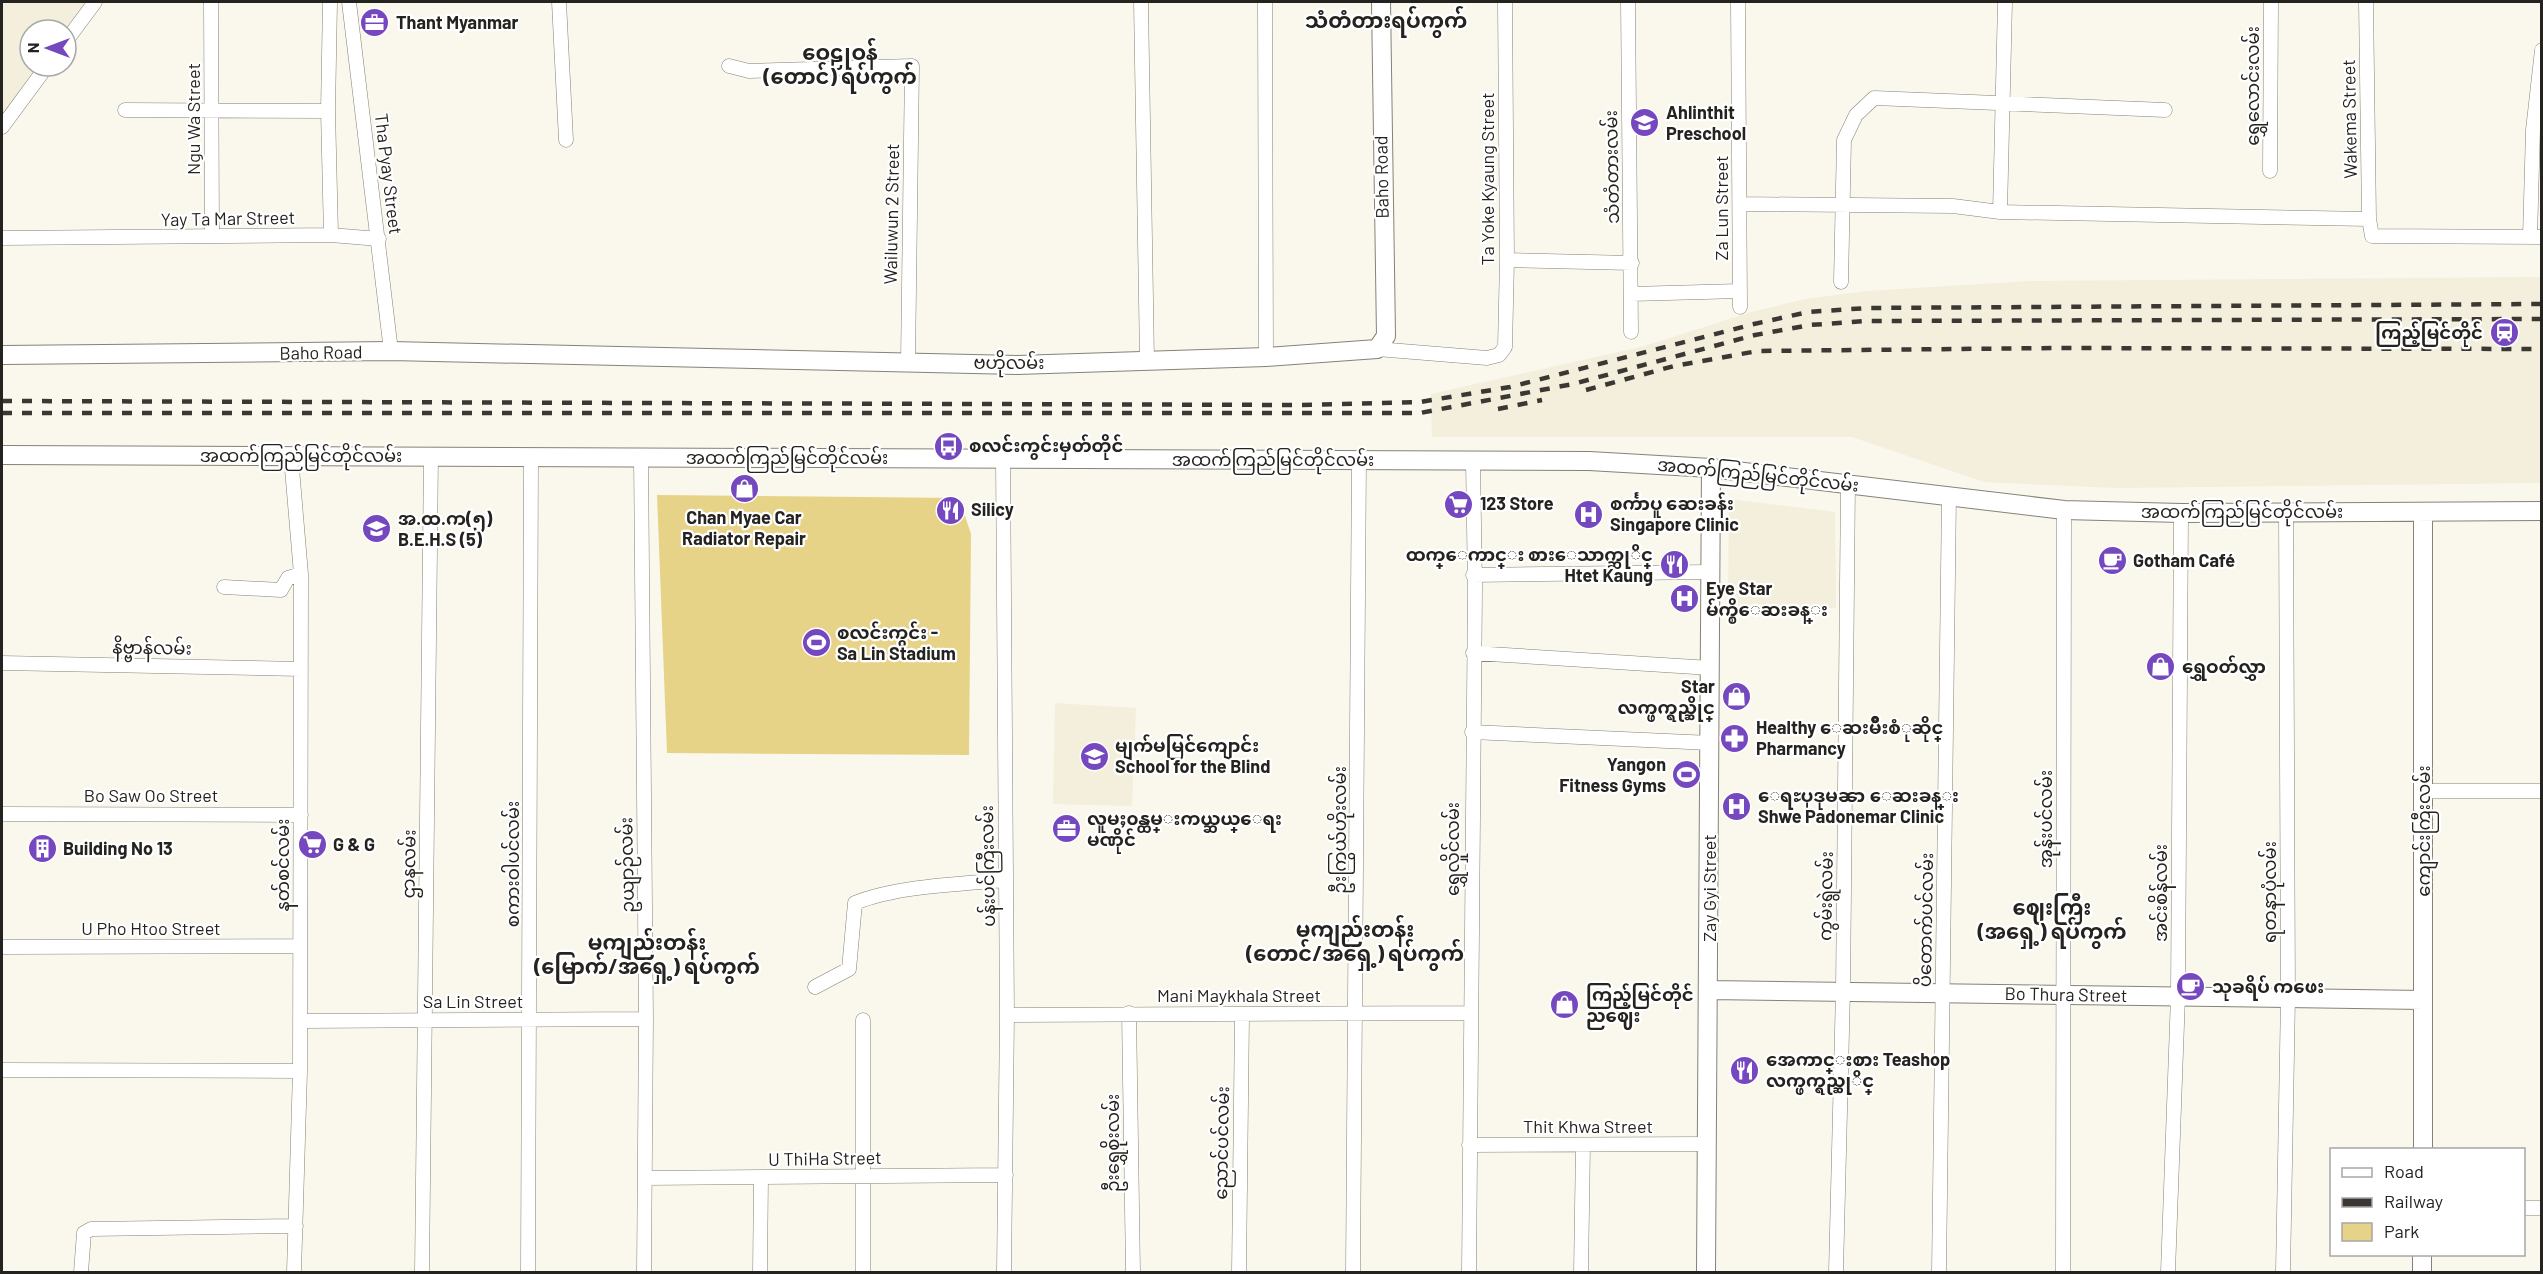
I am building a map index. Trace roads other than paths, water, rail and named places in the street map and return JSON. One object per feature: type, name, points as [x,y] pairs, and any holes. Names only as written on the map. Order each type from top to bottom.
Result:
[{"type":"main road","name":"Baho Road","points":[[1377,349],[1386,336],[1381,2]]},
{"type":"main road","name":"ဗဟိုလမ်း","points":[[641,356],[1017,365],[1266,357],[1377,349]]},
{"type":"main road","name":"Baho Road","points":[[2,355],[391,351],[641,356]]},
{"type":"main road","name":"အထက်ကြည်မြင်တိုင်လမ်း","points":[[2,455],[1589,461],[1711,468],[2064,510],[2181,513],[2541,512]]},
{"type":"main road","name":"Zay Gyi Street","points":[[1706,1272],[1711,468]]},
{"type":"main road","name":"ကျောင်းကြီးလမ်း","points":[[2423,512],[2425,791],[2423,1148]]},
{"type":"main road","name":"Bo Thura Street","points":[[1709,990],[2423,1000]]},
{"type":"main road","points":[[2422,1256],[2422,1272]]},
{"type":"street","points":[[78,25],[95,2]]},
{"type":"street","name":"Ngu Wa Street","points":[[211,2],[212,236]]},
{"type":"street","points":[[330,2],[328,111],[331,235]]},
{"type":"street","name":"Tha Pyay Street","points":[[349,2],[391,351]]},
{"type":"street","points":[[559,2],[566,140]]},
{"type":"street","points":[[1141,2],[1147,360]]},
{"type":"street","points":[[1266,2],[1266,357]]},
{"type":"street","name":"Ta Yoke Kyaung Street","points":[[1377,349],[1486,358],[1498,355],[1505,347],[1507,260],[1505,2]]},
{"type":"street","name":"သံတံတားလမ်း","points":[[1628,2],[1631,332]]},
{"type":"street","name":"Za Lun Street","points":[[1738,2],[1740,307]]},
{"type":"street","points":[[2000,212],[2005,2]]},
{"type":"street","name":"ရွှေလောင်းလမ်း","points":[[2270,171],[2271,2]]},
{"type":"street","name":"Wakema Street","points":[[2366,2],[2369,219],[2372,236],[2536,237]]},
{"type":"street","points":[[2536,237],[2534,130],[2541,50]]},
{"type":"street","name":"Wailuwun 2 Street","points":[[729,66],[749,71],[912,66],[908,362]]},
{"type":"street","points":[[2,127],[38,78]]},
{"type":"street","points":[[1841,282],[1844,140],[1856,115],[1874,98],[2165,110]]},
{"type":"street","points":[[125,110],[328,111]]},
{"type":"street","points":[[1740,204],[1953,206],[2000,212],[2369,219]]},
{"type":"street","name":"Yay Ta Mar Street","points":[[2,238],[331,235],[379,239]]},
{"type":"street","points":[[1507,260],[1632,262]]},
{"type":"street","points":[[1631,294],[1740,291]]},
{"type":"street","name":"ဌာနလမ်း","points":[[422,1272],[431,456]]},
{"type":"street","name":"စကားဝါပင်လမ်း","points":[[528,1272],[531,456]]},
{"type":"street","name":"နတ်စင်လမ်း","points":[[291,457],[301,574],[300,1071],[294,1272]]},
{"type":"street","name":"ဥယျာဉ်လမ်း","points":[[641,457],[646,1019],[644,1272]]},
{"type":"street","name":"ဦးကြွယ်ဟိုးလမ်း","points":[[1353,1272],[1357,1014],[1359,459]]},
{"type":"street","name":"ပန်းပင်ကြီးလမ်း","points":[[1003,460],[1007,1015],[1004,1272]]},
{"type":"street","name":"ရွှေလှိုင်လမ်း","points":[[1469,1272],[1473,461]]},
{"type":"street","name":"ကွမ်းရွဲလမ်း","points":[[1836,1272],[1843,991],[1848,483]]},
{"type":"street","name":"ပိတောက်ပင်လမ်း","points":[[1939,1272],[1949,495]]},
{"type":"street","name":"အုန်းပင်လမ်း","points":[[2063,1272],[2064,510]]},
{"type":"street","name":"ရတနာပုံလမ်း","points":[[2283,1272],[2288,998],[2286,512]]},
{"type":"street","name":"အင်းစိန်လမ်း","points":[[2168,1272],[2178,996],[2181,513]]},
{"type":"street","points":[[1473,575],[1711,572]]},
{"type":"street","points":[[224,587],[280,590],[288,578],[301,574]]},
{"type":"street","points":[[1473,653],[1711,668]]},
{"type":"street","name":"နိဗ္ဗာန်လမ်း","points":[[2,663],[301,669]]},
{"type":"street","points":[[1472,732],[1711,743]]},
{"type":"street","points":[[2425,791],[2541,791]]},
{"type":"street","name":"Bo Saw Oo Street","points":[[2,814],[301,815]]},
{"type":"street","points":[[815,987],[849,969],[855,903],[868,897],[1006,880]]},
{"type":"street","name":"U Pho Htoo Street","points":[[2,947],[300,946]]},
{"type":"street","name":"ဦးရွှေစိုးလမ်း","points":[[1129,1013],[1133,1272]]},
{"type":"street","name":"Mani Maykhala Street","points":[[1007,1015],[1470,1013]]},
{"type":"street","name":"ညောင်ပင်လမ်း","points":[[1239,1272],[1242,1015]]},
{"type":"street","name":"Sa Lin Street","points":[[300,1021],[646,1019]]},
{"type":"street","points":[[863,1020],[863,1272]]},
{"type":"street","points":[[2,1070],[300,1071]]},
{"type":"street","name":"Thit Khwa Street","points":[[1470,1145],[1707,1144]]},
{"type":"street","points":[[1581,1272],[1583,1145]]},
{"type":"street","name":"U ThiHa Street","points":[[645,1178],[1006,1175]]},
{"type":"street","points":[[760,1272],[761,1178]]},
{"type":"street","points":[[2525,1208],[2541,1208]]},
{"type":"street","points":[[81,1272],[84,1233],[91,1229],[296,1226]]},
{"type":"railway","points":[[2,401],[1298,405],[1420,402],[1510,387],[1808,312],[1867,308],[2542,304]]},
{"type":"railway","points":[[2,413],[1420,413],[1573,384],[1755,335],[1810,325],[1867,321],[2542,319]]},
{"type":"railway","points":[[1586,390],[1674,366],[1758,351],[2058,348],[2542,349]]},
{"type":"railway","points":[[1498,409],[1542,400]]},
{"type":"place","name":"Thant Myanmar","points":[[375,23]]},
{"type":"place","name":"Ahlinthit Preschool","points":[[1645,123]]},
{"type":"place","name":"ကြည့်မြင်တိုင်","points":[[2504,333]]},
{"type":"place","name":"စလင်းကွင်းမှတ်တိုင်","points":[[948,446]]},
{"type":"place","name":"Chan Myae Car Radiator Repair","points":[[744,489]]},
{"type":"place","name":"123 Store","points":[[1459,504]]},
{"type":"place","name":"Silicy","points":[[950,510]]},
{"type":"place","name":"စင်္ကာပူ ဆေးခန်း Singapore Clinic","points":[[1589,514]]},
{"type":"place","name":"အ.ထ.က(၅) B.E.H.S (5)","points":[[377,529]]},
{"type":"place","name":"Gotham Café","points":[[2112,561]]},
{"type":"place","name":"ထက္ေကာင္း စားေသာက္ဆုိင္ Htet Kaung","points":[[1674,565]]},
{"type":"place","name":"Eye Star မ်က္စိေဆးခန္း","points":[[1685,599]]},
{"type":"place","name":"စလင်းကွင်း - Sa Lin Stadium","points":[[816,643]]},
{"type":"place","name":"ရွှေဝတ်လွှာ","points":[[2161,667]]},
{"type":"place","name":"Star လက္ဖက္ရည္ဆိုင္","points":[[1736,697]]},
{"type":"place","name":"Healthy ေဆးမ်ိဳးစံုဆိုင္ Pharmancy","points":[[1735,738]]},
{"type":"place","name":"မျက်မမြင်ကျောင်း School for the Blind","points":[[1094,756]]},
{"type":"place","name":"Yangon Fitness Gyms","points":[[1687,775]]},
{"type":"place","name":"ေရႊပုဒုမၼာ ေဆးခန္း Shwe Padonemar Clinic","points":[[1737,806]]},
{"type":"place","name":"လူမႈ၀န္ထမ္းကယ္ဆယ္ေရး မဏိုင်","points":[[1066,829]]},
{"type":"place","name":"G & G","points":[[312,845]]},
{"type":"place","name":"Building No 13","points":[[42,849]]},
{"type":"place","name":"သုခရိပ် ကဖေး","points":[[2191,987]]},
{"type":"place","name":"ကြည့်မြင်တိုင် ညဈေး","points":[[1565,1005]]},
{"type":"place","name":"အေကာင္းစား Teashop လက္ဖက္ရည္ဆုိင္","points":[[1745,1070]]},
{"type":"district","name":"သံတံတားရပ်ကွက်","points":[[1386,21]]},
{"type":"district","name":"ဝေဠုဝန် (တောင်) ရပ်ကွက်","points":[[840,65]]},
{"type":"district","name":"ဈေးကြီး (အရှေ့) ရပ်ကွက်","points":[[2052,920]]},
{"type":"district","name":"မကျည်းတန်း (တောင်/အရှေ့) ရပ်ကွက်","points":[[1355,942]]},
{"type":"district","name":"မကျည်းတန်း (မြောက်/အရှေ့) ရပ်ကွက်","points":[[647,955]]}]
